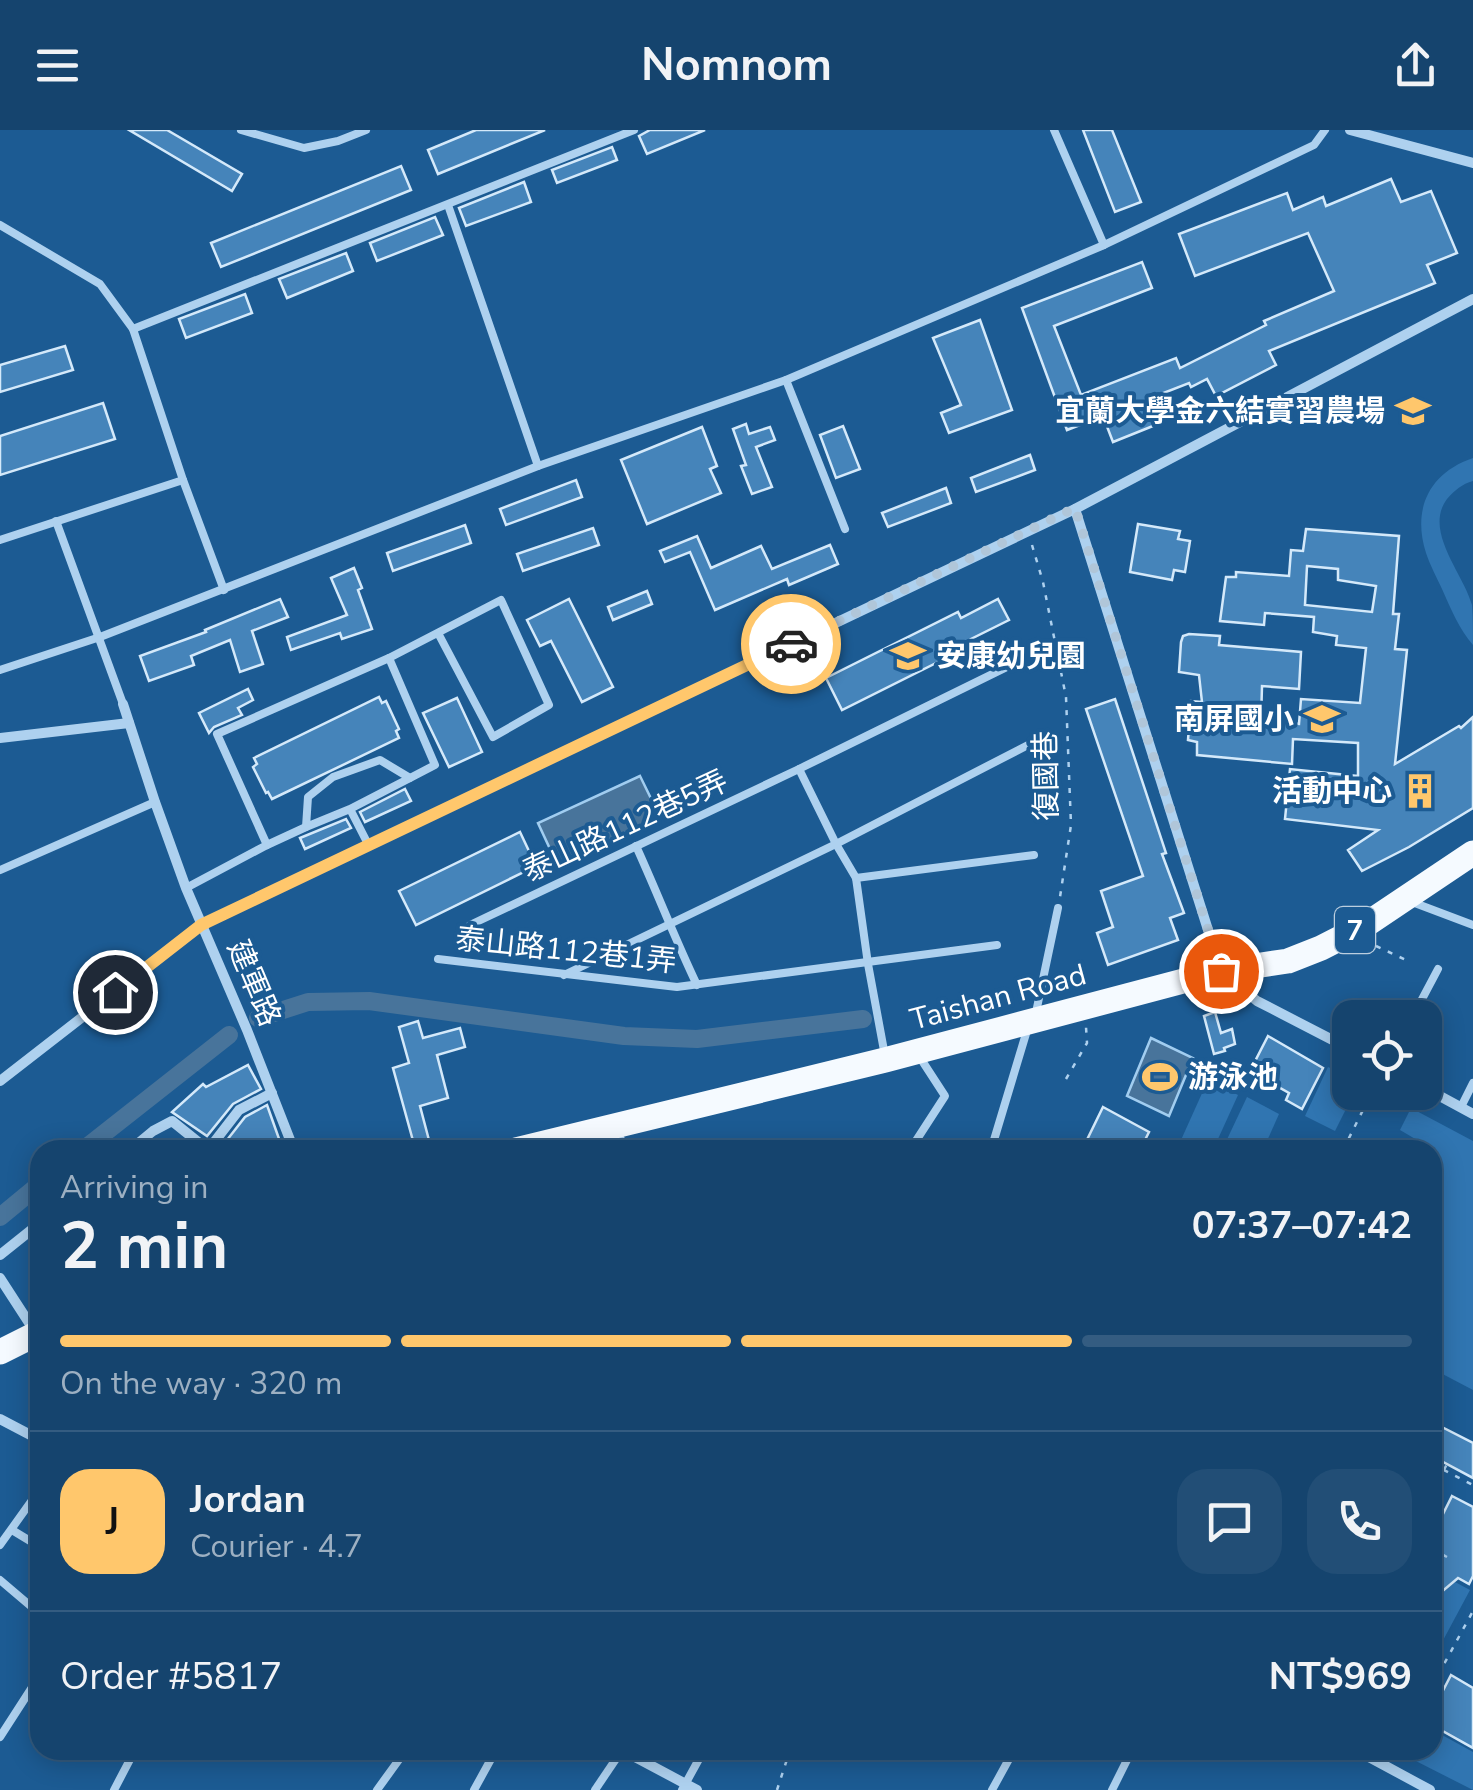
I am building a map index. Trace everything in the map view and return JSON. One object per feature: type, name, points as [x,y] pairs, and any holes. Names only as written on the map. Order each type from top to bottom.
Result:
[{"type":"main road","name":"Taishan Road","points":[[620,1138],[886,1060],[1221,971],[1288,961],[1350,933],[1473,853]]},
{"type":"main road","points":[[0,1352],[30,1337]]},
{"type":"street","points":[[1350,130],[1473,164]]},
{"type":"street","points":[[0,1080],[201,925],[1075,508],[1473,299]]},
{"type":"street","points":[[1075,508],[1221,971],[1256,1001],[1332,1040]]},
{"type":"street","name":"建軍路","points":[[123,704],[186,888],[290,1140]]},
{"type":"street","points":[[0,738],[129,723]]},
{"type":"street","points":[[216,1140],[240,1110],[272,1093]]},
{"type":"street","points":[[1442,1097],[1473,1114]]},
{"type":"street","points":[[142,1140],[172,1121],[196,1140]]},
{"type":"street","points":[[0,1255],[30,1231]]},
{"type":"street","points":[[0,1278],[30,1321]]},
{"type":"street","points":[[0,1418],[30,1434]]},
{"type":"street","points":[[639,1760],[688,1788]]},
{"type":"street","points":[[1374,1760],[1430,1790]]},
{"type":"lane","points":[[241,130],[304,148],[366,130]]},
{"type":"lane","points":[[133,330],[634,130]]},
{"type":"lane","points":[[1054,130],[1104,245]]},
{"type":"lane","points":[[0,670],[224,590],[538,466],[786,380],[1104,245],[1314,144],[1325,130]]},
{"type":"lane","points":[[448,205],[538,466]]},
{"type":"lane","points":[[0,226],[100,284],[133,330],[224,590]]},
{"type":"lane","points":[[786,380],[845,529]]},
{"type":"lane","points":[[0,540],[183,480]]},
{"type":"lane","points":[[56,521],[123,704]]},
{"type":"lane","points":[[267,845],[217,734],[389,658],[501,600],[549,705],[493,738],[438,633]]},
{"type":"lane","points":[[186,888],[435,765],[389,658]]},
{"type":"lane","name":"泰山路112巷5弄","points":[[470,924],[1023,659]]},
{"type":"lane","points":[[564,975],[836,844],[1030,744]]},
{"type":"lane","points":[[306,827],[308,797],[332,776],[380,760],[410,778]]},
{"type":"lane","points":[[799,769],[856,878],[886,1060]]},
{"type":"lane","points":[[0,870],[155,802]]},
{"type":"lane","points":[[350,809],[369,846]]},
{"type":"lane","points":[[636,846],[697,984]]},
{"type":"lane","points":[[856,878],[1034,855]]},
{"type":"lane","points":[[1404,898],[1473,925]]},
{"type":"lane","points":[[994,1140],[1031,1022],[1058,908]]},
{"type":"lane","name":"泰山路112巷1弄","points":[[438,959],[677,987],[998,945]]},
{"type":"lane","points":[[1422,1000],[1438,969]]},
{"type":"lane","points":[[916,1052],[945,1096],[916,1140]]},
{"type":"lane","points":[[1462,1108],[1473,1083]]},
{"type":"lane","points":[[0,1545],[30,1504]]},
{"type":"lane","points":[[12,1530],[30,1541]]},
{"type":"lane","points":[[0,1580],[30,1606]]},
{"type":"lane","points":[[0,1737],[30,1690]]},
{"type":"lane","points":[[114,1790],[130,1760]]},
{"type":"lane","points":[[377,1790],[399,1760]]},
{"type":"lane","points":[[474,1790],[490,1760]]},
{"type":"lane","points":[[596,1790],[616,1760]]},
{"type":"lane","points":[[688,1788],[700,1760]]},
{"type":"lane","points":[[992,1790],[1008,1760]]},
{"type":"lane","points":[[1112,1790],[1127,1760]]},
{"type":"path","name":"復國巷","points":[[1027,530],[1043,582],[1066,696],[1072,825],[1058,908]]},
{"type":"path","points":[[1350,933],[1406,960]]},
{"type":"path","points":[[1066,1080],[1087,1043],[1084,1008]]},
{"type":"path","points":[[1349,1140],[1363,1110]]},
{"type":"path","points":[[1442,1474],[1447,1464]]},
{"type":"path","points":[[1444,1470],[1473,1485]]},
{"type":"path","points":[[1442,1555],[1447,1557]]},
{"type":"path","points":[[1442,1668],[1473,1611]]},
{"type":"path","points":[[777,1790],[788,1760]]},
{"type":"shaded area","points":[[1473,458],[1473,481],[1447,499],[1440,525],[1472,605],[1473,645],[1429,562],[1421,522],[1435,483]]},
{"type":"shaded area","points":[[640,776],[660,817],[557,864],[538,823]]},
{"type":"shaded area","name":"游泳池","points":[[1151,1038],[1193,1058],[1169,1116],[1127,1096]]},
{"type":"shaded area","points":[[1328,1067],[1332,1069],[1332,1110],[1346,1110],[1335,1131],[1305,1116]]},
{"type":"shaded area","points":[[1208,1080],[1238,1095],[1218,1140],[1181,1140]]},
{"type":"shaded area","points":[[1247,1097],[1279,1114],[1267,1140],[1227,1140]]},
{"type":"shaded area","points":[[1410,1110],[1473,1141],[1473,1390],[1442,1374],[1442,1140],[1417,1140],[1400,1130]]},
{"type":"shaded area","points":[[1455,1582],[1470,1590],[1442,1642],[1443,1611],[1442,1593]]},
{"type":"shaded area","points":[[1442,1735],[1473,1752],[1473,1790],[1414,1760],[1442,1760]]},
{"type":"building","points":[[129,130],[167,130],[242,174],[232,191]]},
{"type":"building","points":[[476,130],[545,130],[438,174],[428,150]]},
{"type":"building","points":[[650,130],[705,130],[647,154],[639,136]]},
{"type":"building","points":[[1083,130],[1112,130],[1141,202],[1115,212]]},
{"type":"building","points":[[612,147],[617,160],[557,183],[552,170]]},
{"type":"building","points":[[401,166],[411,190],[221,267],[211,243]]},
{"type":"building","points":[[1391,179],[1401,202],[1431,191],[1457,253],[1427,265],[1435,283],[1269,351],[1276,365],[1216,396],[1207,379],[1148,399],[1158,424],[1113,442],[1103,416],[1067,430],[1022,308],[1142,262],[1152,288],[1054,326],[1081,395],[1176,358],[1180,368],[1266,325],[1264,321],[1334,291],[1308,233],[1195,276],[1179,234],[1287,193],[1293,210],[1323,197],[1326,206]]},
{"type":"building","points":[[524,182],[531,202],[466,226],[459,208]]},
{"type":"building","points":[[435,217],[443,235],[377,261],[370,243]]},
{"type":"building","points":[[346,253],[353,271],[287,298],[279,279]]},
{"type":"building","points":[[245,294],[252,313],[186,338],[179,319]]},
{"type":"building","points":[[980,320],[1012,410],[949,433],[941,413],[961,405],[933,338]]},
{"type":"building","points":[[65,346],[73,370],[0,392],[0,365]]},
{"type":"building","points":[[103,403],[115,439],[0,475],[0,436]]},
{"type":"building","points":[[746,424],[749,434],[770,427],[775,440],[756,447],[772,487],[752,494],[733,429]]},
{"type":"building","points":[[843,426],[860,469],[836,478],[820,435]]},
{"type":"building","points":[[702,427],[717,466],[710,469],[721,493],[647,524],[621,460]]},
{"type":"building","points":[[1030,455],[1035,470],[976,492],[971,478]]},
{"type":"building","points":[[576,480],[582,497],[506,525],[500,509]]},
{"type":"building","points":[[946,488],[951,503],[888,527],[882,513]]},
{"type":"building","points":[[1138,524],[1180,531],[1178,539],[1190,541],[1185,572],[1174,570],[1172,580],[1130,572]]},
{"type":"building","points":[[465,525],[471,543],[393,571],[387,553]]},
{"type":"building","points":[[593,528],[599,545],[523,571],[517,554]]},
{"type":"building","points":[[1306,529],[1399,536],[1393,614],[1399,614],[1395,649],[1407,650],[1395,764],[1461,728],[1473,717],[1473,808],[1362,871],[1348,850],[1378,830],[1285,819],[1290,769],[1358,776],[1358,743],[1293,739],[1292,764],[1197,755],[1197,742],[1188,740],[1191,701],[1202,702],[1199,675],[1179,672],[1181,642],[1189,634],[1220,636],[1219,645],[1301,652],[1299,689],[1262,686],[1261,721],[1299,724],[1301,699],[1360,703],[1366,648],[1336,645],[1337,636],[1313,632],[1314,617],[1265,613],[1264,625],[1220,621],[1226,577],[1236,577],[1236,572],[1289,576],[1291,550],[1303,551]],"holes":[[[1307,566],[1338,569],[1338,580],[1376,586],[1372,612],[1305,605]]]},
{"type":"building","points":[[697,536],[711,568],[761,546],[772,569],[830,545],[838,564],[789,585],[787,579],[715,610],[690,552],[665,562],[660,551]]},
{"type":"building","points":[[354,568],[372,629],[342,639],[340,633],[291,650],[287,637],[347,615],[331,578]]},
{"type":"building","points":[[647,591],[652,604],[613,620],[608,607]]},
{"type":"building","points":[[280,599],[288,617],[252,631],[263,664],[240,672],[230,640],[191,656],[194,665],[149,681],[140,656]]},
{"type":"building","points":[[569,599],[613,687],[582,702],[551,641],[540,646],[527,620]]},
{"type":"building","points":[[998,599],[1009,620],[971,639],[974,644],[842,710],[826,678],[958,612],[961,618]]},
{"type":"building","points":[[248,689],[253,700],[238,708],[242,715],[209,733],[199,713]]},
{"type":"building","points":[[379,697],[382,703],[386,701],[399,738],[272,799],[266,793],[253,767],[257,764],[254,758]]},
{"type":"building","points":[[457,698],[482,752],[449,767],[423,713]]},
{"type":"building","points":[[1115,699],[1184,913],[1170,918],[1178,940],[1108,965],[1097,933],[1113,927],[1101,891],[1143,876],[1086,709]]},
{"type":"building","points":[[405,789],[411,801],[365,822],[360,812]]},
{"type":"building","points":[[346,819],[351,828],[305,849],[300,838]]},
{"type":"building","points":[[520,832],[536,866],[416,925],[399,891]]},
{"type":"building","points":[[1215,1012],[1221,1033],[1232,1029],[1235,1044],[1214,1054],[1204,1016]]},
{"type":"building","points":[[418,1021],[423,1038],[460,1028],[465,1047],[437,1055],[448,1098],[420,1106],[429,1140],[413,1140],[393,1068],[409,1063],[399,1027]]},
{"type":"building","points":[[1268,1036],[1323,1068],[1302,1109],[1286,1100],[1289,1093],[1250,1071]]},
{"type":"building","points":[[248,1065],[261,1089],[233,1104],[207,1136],[172,1112],[203,1084],[206,1087]]},
{"type":"building","points":[[267,1105],[279,1140],[227,1140],[245,1117]]},
{"type":"building","points":[[1103,1107],[1149,1132],[1145,1140],[1087,1140]]},
{"type":"building","points":[[1442,1427],[1473,1443],[1473,1478],[1442,1461]]},
{"type":"building","points":[[1452,1496],[1473,1507],[1473,1576],[1469,1584],[1458,1578],[1442,1592],[1442,1516]]},
{"type":"building","points":[[1451,1675],[1473,1688],[1473,1748],[1442,1731],[1442,1693]]},
{"type":"waterway","points":[[258,1018],[308,1002],[369,1001],[624,1036],[697,1039],[863,1019]]},
{"type":"waterway","points":[[96,1140],[229,1035]]},
{"type":"waterway","points":[[0,1217],[30,1192]]},
{"type":"way so far","points":[[791,644],[1075,508],[1221,971]]},
{"type":"place","name":"宜蘭大學金六結實習農場","points":[[1413,411]]},
{"type":"place","name":"安康幼兒園","points":[[908,656]]},
{"type":"place","name":"南屏國小","points":[[1322,719]]},
{"type":"place","name":"活動中心","points":[[1420,791]]},
{"type":"place","name":"游泳池","points":[[1160,1077]]},
{"type":"route","points":[[115,992],[201,925],[791,644]]}]
